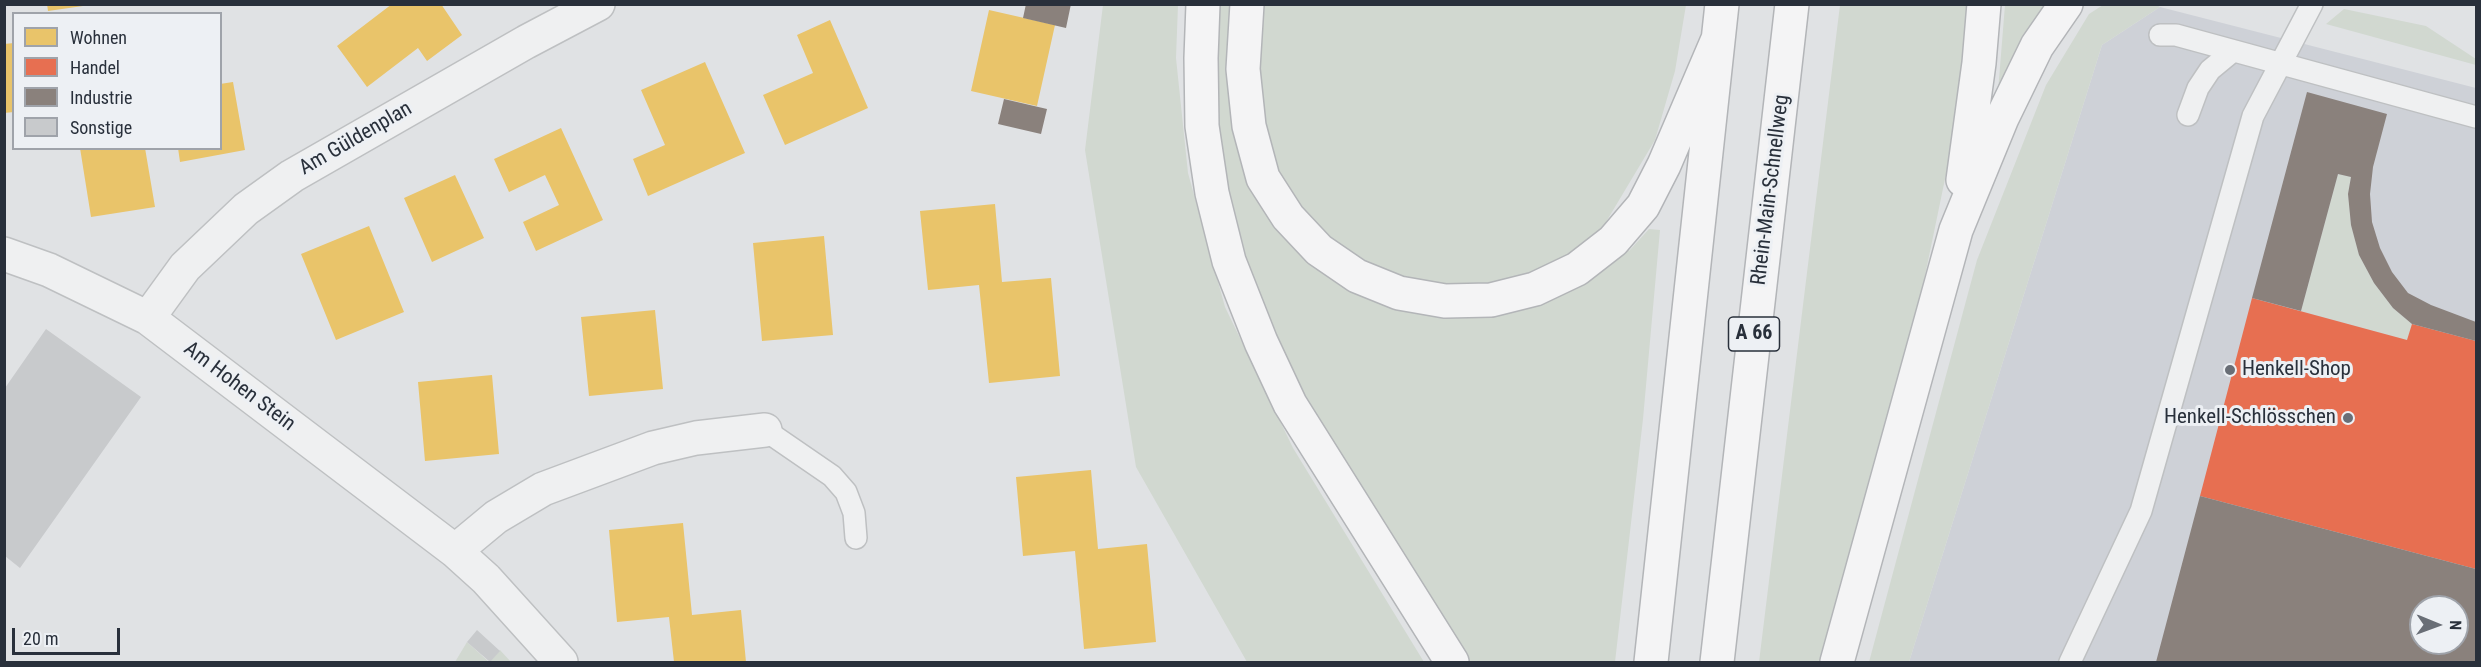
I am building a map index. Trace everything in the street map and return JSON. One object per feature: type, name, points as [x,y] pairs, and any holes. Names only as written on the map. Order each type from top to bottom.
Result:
[{"type":"highway","points":[[1203,4],[1202,126],[1212,193],[1229,261],[1261,342],[1290,404],[1452,663]]},
{"type":"highway","points":[[1247,4],[1243,69],[1249,126],[1263,178],[1288,217],[1319,250],[1357,276],[1399,293],[1445,302],[1491,300],[1535,289],[1577,269],[1613,241],[1643,206],[1659,176],[1719,39]]},
{"type":"highway","points":[[1651,663],[1722,4]]},
{"type":"highway","name":"Rhein-Main-Schnellweg","points":[[1717,663],[1792,4]]},
{"type":"highway","points":[[1956,230],[1979,63],[1984,4]]},
{"type":"highway","points":[[1837,663],[1956,230],[2002,118],[2027,66],[2037,46],[2066,4]]},
{"type":"street","name":"Am Güldenplan","points":[[148,318],[185,267],[246,209],[292,176],[526,42],[598,4]]},
{"type":"street","name":"Am Hohen Stein","points":[[4,254],[49,270],[148,318],[455,551],[486,579],[561,663]]},
{"type":"street","points":[[455,551],[496,517],[543,489],[653,448],[696,438],[765,430]]},
{"type":"lane","points":[[2070,663],[2141,511],[2253,116],[2312,4]]},
{"type":"lane","points":[[2160,35],[2176,35],[2476,117]]},
{"type":"lane","points":[[2188,115],[2198,88],[2210,70],[2233,51]]},
{"type":"lane","points":[[765,430],[832,476],[846,492],[854,513],[856,538]]},
{"type":"shaded area","points":[[2155,4],[2160,7],[2102,45],[1909,662],[1869,662],[1977,260],[2046,85],[2089,14],[2103,5]]},
{"type":"shaded area","points":[[1103,5],[1178,5],[1176,58],[1188,173],[1225,307],[1293,448],[1424,662],[1247,662],[1136,467],[1085,150]]},
{"type":"shaded area","points":[[1215,5],[1686,5],[1675,71],[1655,140],[1606,222],[1629,251],[1649,229],[1660,230],[1643,419],[1615,662],[1467,662],[1308,413],[1261,314],[1219,182]]},
{"type":"shaded area","points":[[1840,5],[1967,5],[1956,126],[1923,285],[1820,662],[1759,662]]},
{"type":"shaded area","points":[[2005,5],[2047,5],[1997,104]]},
{"type":"shaded area","points":[[2160,7],[2476,88],[2476,662],[1909,662],[2102,45]]},
{"type":"shaded area","points":[[2344,9],[2426,26],[2476,59],[2476,65],[2326,24]]},
{"type":"shaded area","points":[[2338,174],[2351,177],[2348,194],[2351,225],[2359,255],[2374,283],[2393,308],[2412,324],[2407,340],[2301,311]]},
{"type":"shaded area","points":[[467,642],[489,662],[455,662]]},
{"type":"shaded area","points":[[500,650],[511,662],[489,662]]},
{"type":"building: Wohnen","points":[[47,4],[82,4],[83,6],[48,11]]},
{"type":"building: Wohnen","points":[[392,4],[441,4],[462,35],[427,61],[418,48],[367,87],[337,46]]},
{"type":"building: Wohnen","points":[[989,10],[1055,25],[1037,106],[971,91]]},
{"type":"building: Wohnen","points":[[830,20],[868,108],[785,145],[763,95],[813,73],[797,35]]},
{"type":"building: Wohnen","points":[[12,43],[12,112],[4,113],[4,44]]},
{"type":"building: Wohnen","points":[[705,62],[745,153],[648,196],[633,159],[665,145],[641,90]]},
{"type":"building: Wohnen","points":[[233,82],[245,150],[180,162],[178,150],[222,150],[222,84]]},
{"type":"building: Wohnen","points":[[561,128],[603,220],[536,251],[523,222],[559,205],[545,175],[509,192],[494,159]]},
{"type":"building: Wohnen","points":[[80,150],[145,150],[155,207],[91,217]]},
{"type":"building: Wohnen","points":[[455,175],[484,238],[432,262],[404,198]]},
{"type":"building: Wohnen","points":[[995,204],[1002,282],[1051,278],[1060,376],[989,383],[979,285],[928,290],[920,211]]},
{"type":"building: Wohnen","points":[[369,226],[404,312],[336,340],[301,254]]},
{"type":"building: Wohnen","points":[[824,236],[833,335],[762,341],[753,243]]},
{"type":"building: Wohnen","points":[[655,310],[663,389],[589,396],[581,317]]},
{"type":"building: Wohnen","points":[[492,375],[499,454],[425,461],[418,382]]},
{"type":"building: Wohnen","points":[[1091,470],[1098,549],[1147,544],[1156,642],[1084,649],[1075,551],[1023,556],[1016,477]]},
{"type":"building: Wohnen","points":[[683,523],[692,615],[741,610],[746,662],[674,662],[669,617],[617,622],[609,530]]},
{"type":"building: Handel","name":"Henkell-Schlösschen","points":[[2252,298],[2407,340],[2412,324],[2476,341],[2476,569],[2200,496]]},
{"type":"building: Industrie","points":[[1026,4],[1071,4],[1066,28],[1023,18]]},
{"type":"building: Industrie","points":[[2307,92],[2387,114],[2373,167],[2370,194],[2372,222],[2380,248],[2392,272],[2408,293],[2431,305],[2476,322],[2476,341],[2412,324],[2393,308],[2374,283],[2359,255],[2351,225],[2348,194],[2351,177],[2338,174],[2301,311],[2252,298]]},
{"type":"building: Industrie","points":[[1004,99],[1047,109],[1041,134],[998,124]]},
{"type":"building: Industrie","points":[[2200,496],[2476,569],[2476,662],[2156,662]]},
{"type":"building: Sonstige","points":[[46,329],[141,397],[20,568],[5,556],[5,388]]},
{"type":"building: Sonstige","points":[[477,630],[500,651],[490,662],[467,642]]},
{"type":"place","name":"Henkell-Shop","points":[[2230,370]]},
{"type":"place","name":"Henkell-Schlösschen","points":[[2348,418]]}]
